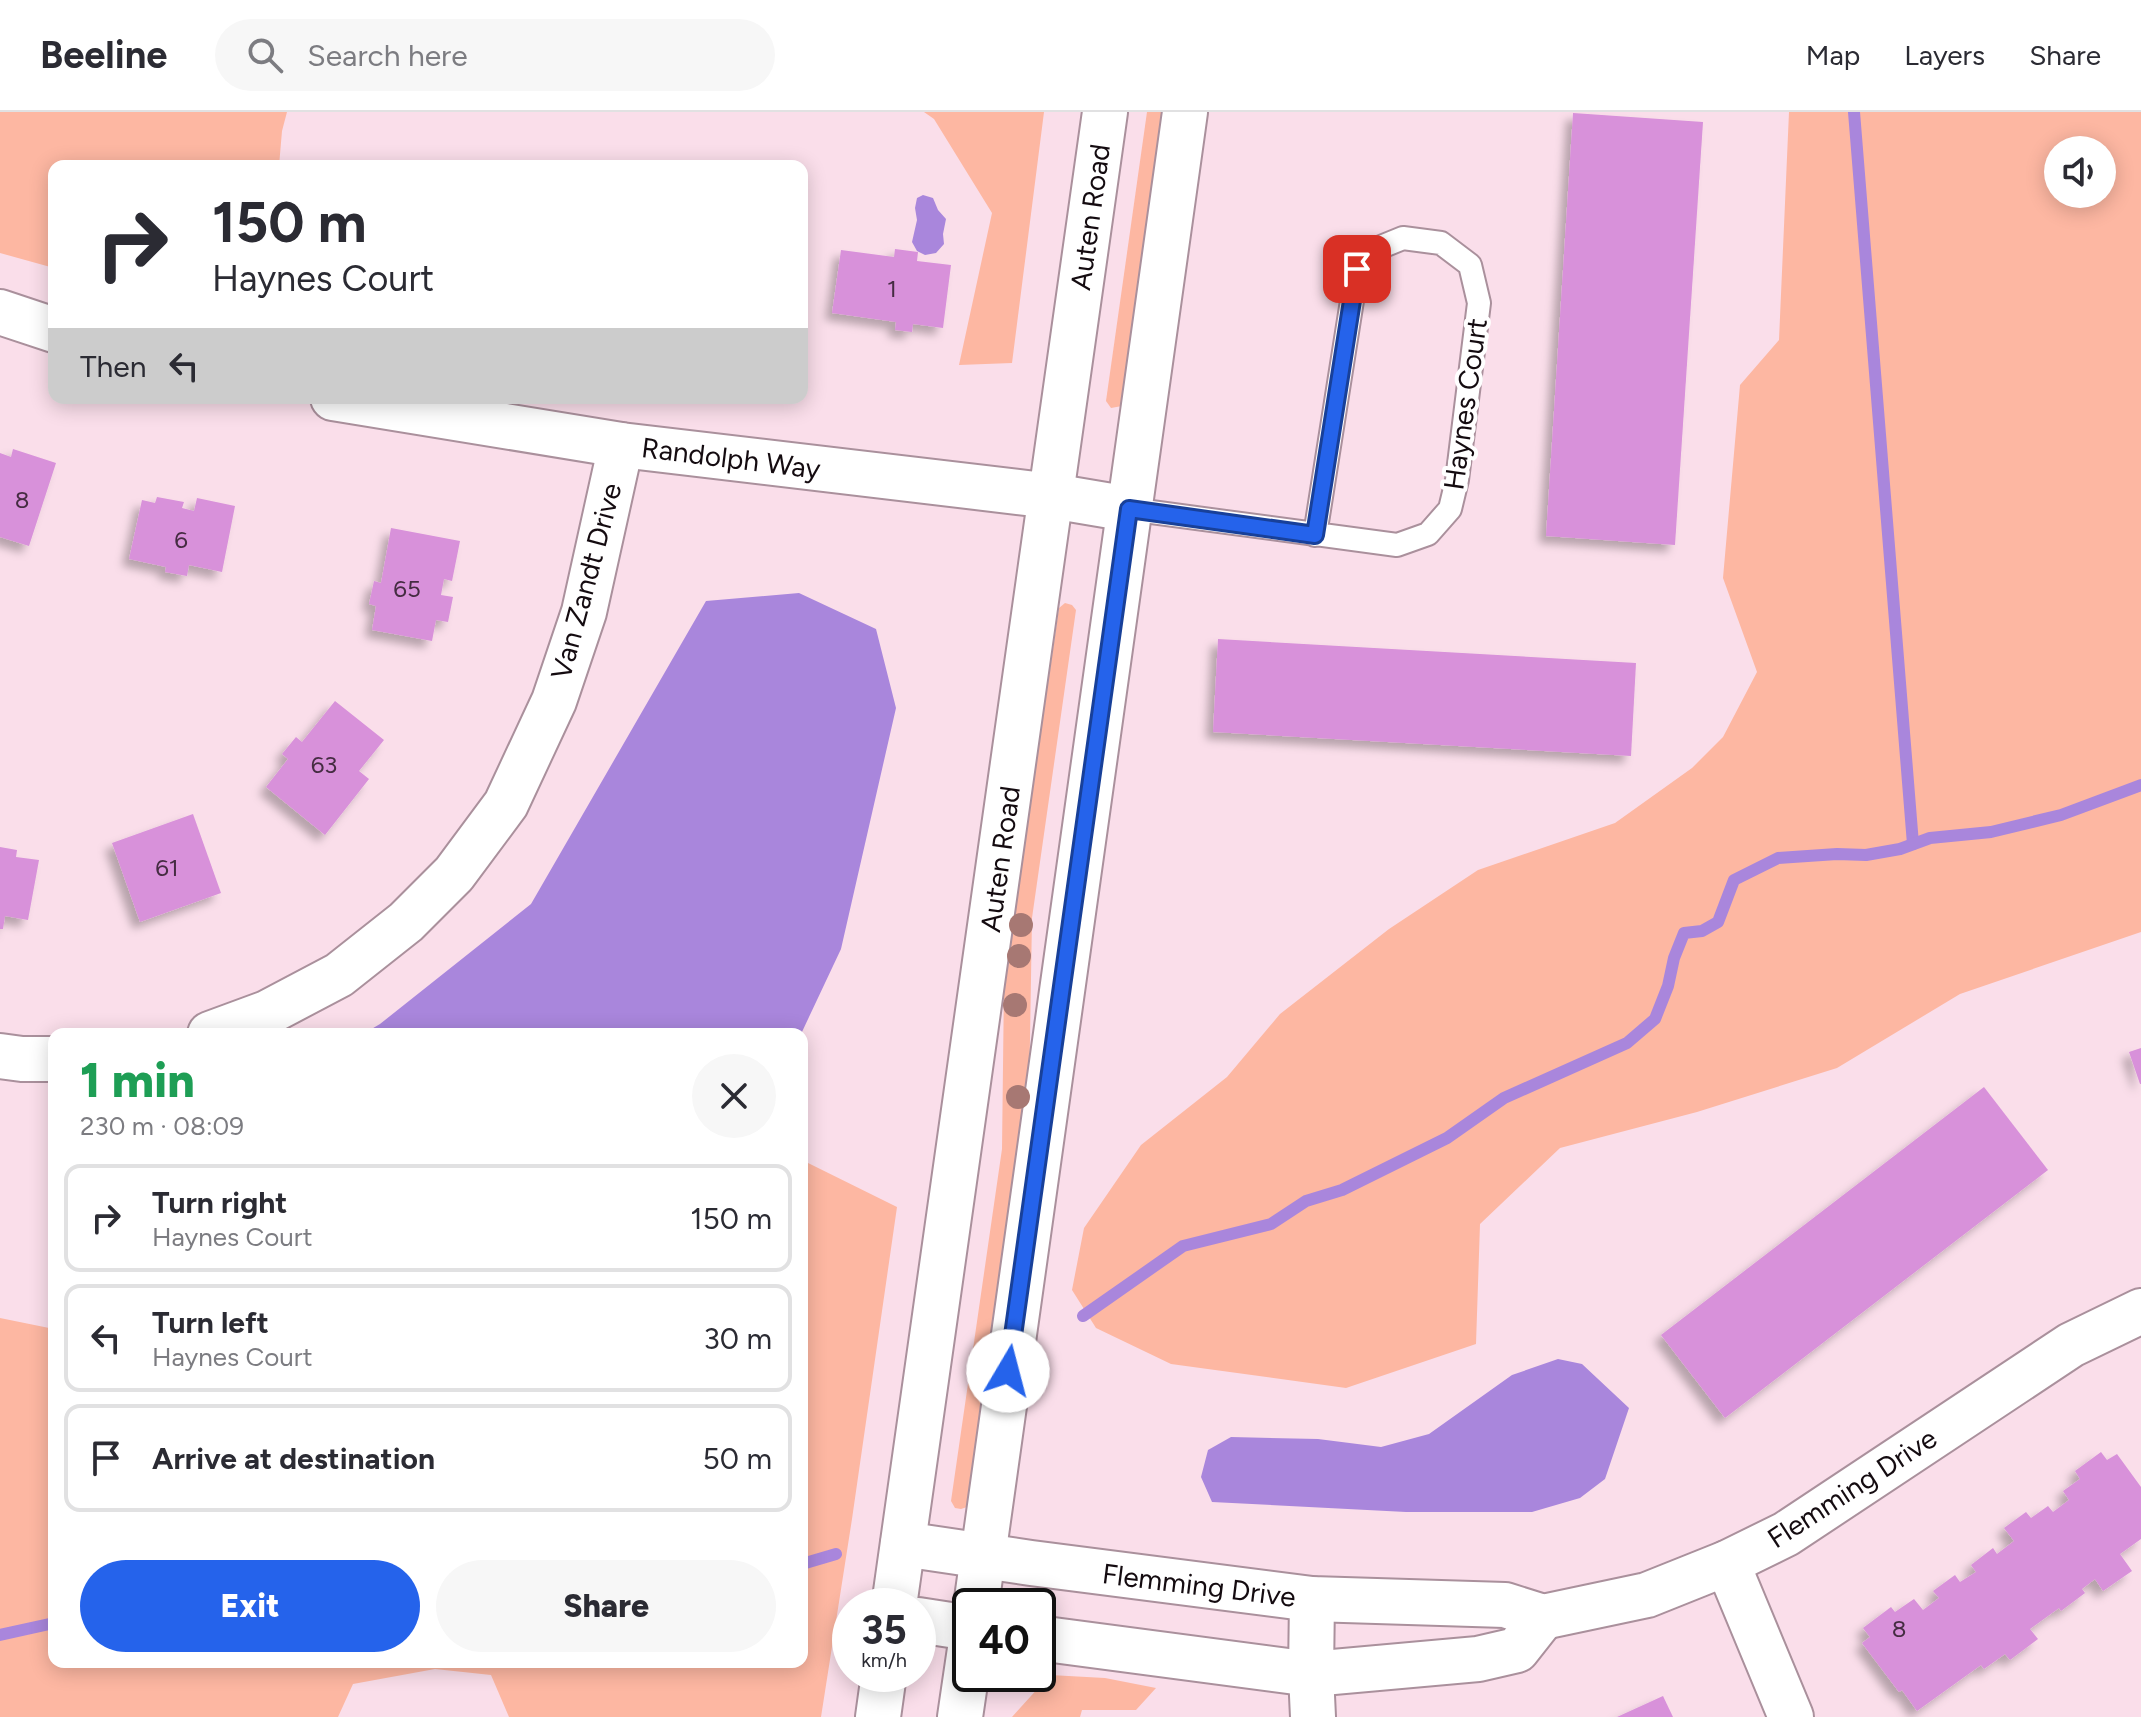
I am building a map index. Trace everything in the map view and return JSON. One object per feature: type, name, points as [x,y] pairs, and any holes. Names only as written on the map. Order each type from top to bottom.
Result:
[{"type":"street","name":"Auten Road","points":[[897,1588],[1105,112]]},
{"type":"street","points":[[978,1588],[1185,112]]},
{"type":"street","points":[[0,312],[48,328]]},
{"type":"street","name":"Randolph Way","points":[[370,404],[621,445],[1052,496],[1129,509]]},
{"type":"street","name":"Van Zandt Drive","points":[[226,1028],[267,1013],[339,975],[406,922],[454,874],[506,804],[554,701],[584,612],[621,445]]},
{"type":"street","points":[[0,1056],[48,1059]]},
{"type":"street","name":"Flemming Drive","points":[[903,1544],[1312,1599],[1505,1605],[1543,1617],[1647,1595],[1727,1563],[1786,1534],[2071,1345],[2141,1311]]},
{"type":"street","points":[[1727,1563],[1791,1717]]},
{"type":"street","points":[[1312,1599],[1313,1717]]},
{"type":"street","points":[[1056,1640],[1311,1674],[1478,1659],[1517,1650],[1543,1617]]},
{"type":"street","points":[[878,1717],[881,1692]]},
{"type":"street","points":[[960,1717],[964,1692]]},
{"type":"lane","name":"Haynes Court","points":[[1129,509],[1315,535],[1397,545],[1428,534],[1450,509],[1457,480],[1479,303],[1470,265],[1441,243],[1403,238],[1376,249],[1357,269],[1315,535]]},
{"type":"shaded area","points":[[0,112],[287,112],[280,160],[48,160],[48,266],[0,253]]},
{"type":"shaded area","points":[[924,112],[1044,112],[1012,363],[959,365],[992,213],[934,119]]},
{"type":"shaded area","points":[[1147,112],[1163,112],[1122,406],[1111,408],[1106,401]]},
{"type":"shaded area","points":[[1789,112],[2141,112],[2141,932],[1960,994],[1837,1068],[1697,1112],[1560,1148],[1480,1224],[1476,1344],[1346,1388],[1171,1364],[1096,1328],[1072,1290],[1084,1228],[1141,1145],[1227,1077],[1280,1014],[1389,929],[1478,870],[1615,823],[1692,768],[1723,737],[1757,672],[1723,578],[1740,385],[1779,340]]},
{"type":"shaded area","points":[[923,195],[933,198],[946,219],[944,244],[936,253],[925,255],[917,251],[912,242],[917,220],[917,198]]},
{"type":"shaded area","points":[[799,593],[876,629],[896,708],[841,949],[804,1028],[373,1028],[531,904],[706,601]]},
{"type":"shaded area","points":[[1065,603],[1076,610],[1032,918],[1029,1099],[968,1503],[961,1509],[955,1508],[951,1501],[1002,1149],[1004,984],[1059,608]]},
{"type":"shaded area","points":[[808,1163],[897,1207],[841,1588],[832,1588],[832,1647],[821,1717],[509,1717],[491,1675],[435,1669],[353,1684],[338,1717],[0,1717],[0,1318],[48,1328],[48,1668],[808,1668]]},
{"type":"shaded area","points":[[1558,1359],[1582,1364],[1629,1408],[1605,1479],[1580,1498],[1532,1512],[1406,1512],[1212,1502],[1201,1477],[1208,1450],[1231,1437],[1318,1439],[1381,1447],[1429,1434],[1512,1375]]},
{"type":"shaded area","points":[[1056,1675],[1105,1678],[1156,1688],[1136,1710],[1082,1710],[1080,1717],[1012,1717],[1035,1692],[1056,1692]]},
{"type":"building","points":[[1573,113],[1703,122],[1675,545],[1546,536]]},
{"type":"building","points":[[895,249],[918,252],[917,261],[951,265],[943,328],[913,324],[912,332],[895,330],[896,322],[832,313],[841,250],[894,257]]},
{"type":"building","points":[[13,449],[56,463],[29,546],[0,537],[0,453],[11,457]]},
{"type":"building","points":[[157,497],[184,502],[182,508],[194,511],[197,498],[235,506],[222,572],[189,565],[187,576],[165,572],[166,567],[129,559],[142,500],[155,503]]},
{"type":"building","points":[[391,528],[460,541],[452,581],[444,579],[441,595],[453,597],[448,622],[436,620],[432,641],[372,630],[376,606],[369,604],[374,581],[381,583]]},
{"type":"building","points":[[1218,639],[1636,663],[1631,756],[1213,732]]},
{"type":"building","points":[[335,701],[384,740],[359,771],[369,779],[325,835],[266,787],[288,759],[282,754],[296,737],[302,742]]},
{"type":"building","points":[[193,814],[221,893],[140,922],[112,843]]},
{"type":"building","points":[[0,847],[17,850],[16,857],[39,860],[28,920],[5,916],[3,929],[0,929]]},
{"type":"building","points":[[2141,1048],[2141,1084],[2140,1084],[2129,1052]]},
{"type":"building","points":[[1984,1087],[2048,1170],[1725,1418],[1661,1335]]},
{"type":"building","points":[[2101,1452],[2107,1460],[2117,1454],[2141,1487],[2141,1539],[2120,1554],[2132,1571],[2103,1591],[2095,1579],[2082,1589],[2085,1593],[2030,1629],[2038,1639],[2010,1660],[2005,1654],[1984,1669],[1981,1665],[1917,1711],[1862,1643],[1870,1637],[1863,1628],[1891,1607],[1895,1612],[1914,1599],[1923,1610],[1939,1598],[1933,1591],[1955,1575],[1960,1582],[1976,1572],[1971,1565],[1993,1548],[1997,1554],[2014,1541],[2004,1528],[2026,1512],[2031,1518],[2048,1506],[2053,1512],[2069,1500],[2063,1491],[2080,1479],[2075,1471]]},
{"type":"building","points":[[1663,1696],[1673,1717],[1617,1717]]},
{"type":"waterway","points":[[1854,112],[1913,844]]},
{"type":"waterway","points":[[1083,1316],[1183,1246],[1271,1224],[1306,1201],[1342,1190],[1447,1138],[1504,1098],[1627,1043],[1655,1019],[1684,933],[1702,931],[1718,922],[1734,880],[1778,858],[1866,855],[1900,849],[1930,838],[1991,832],[2061,815],[2141,785]]},
{"type":"waterway","points":[[808,1562],[836,1554]]},
{"type":"waterway","points":[[0,1635],[48,1624]]},
{"type":"route","points":[[1008,1371],[1129,509],[1315,535],[1357,269]]}]
